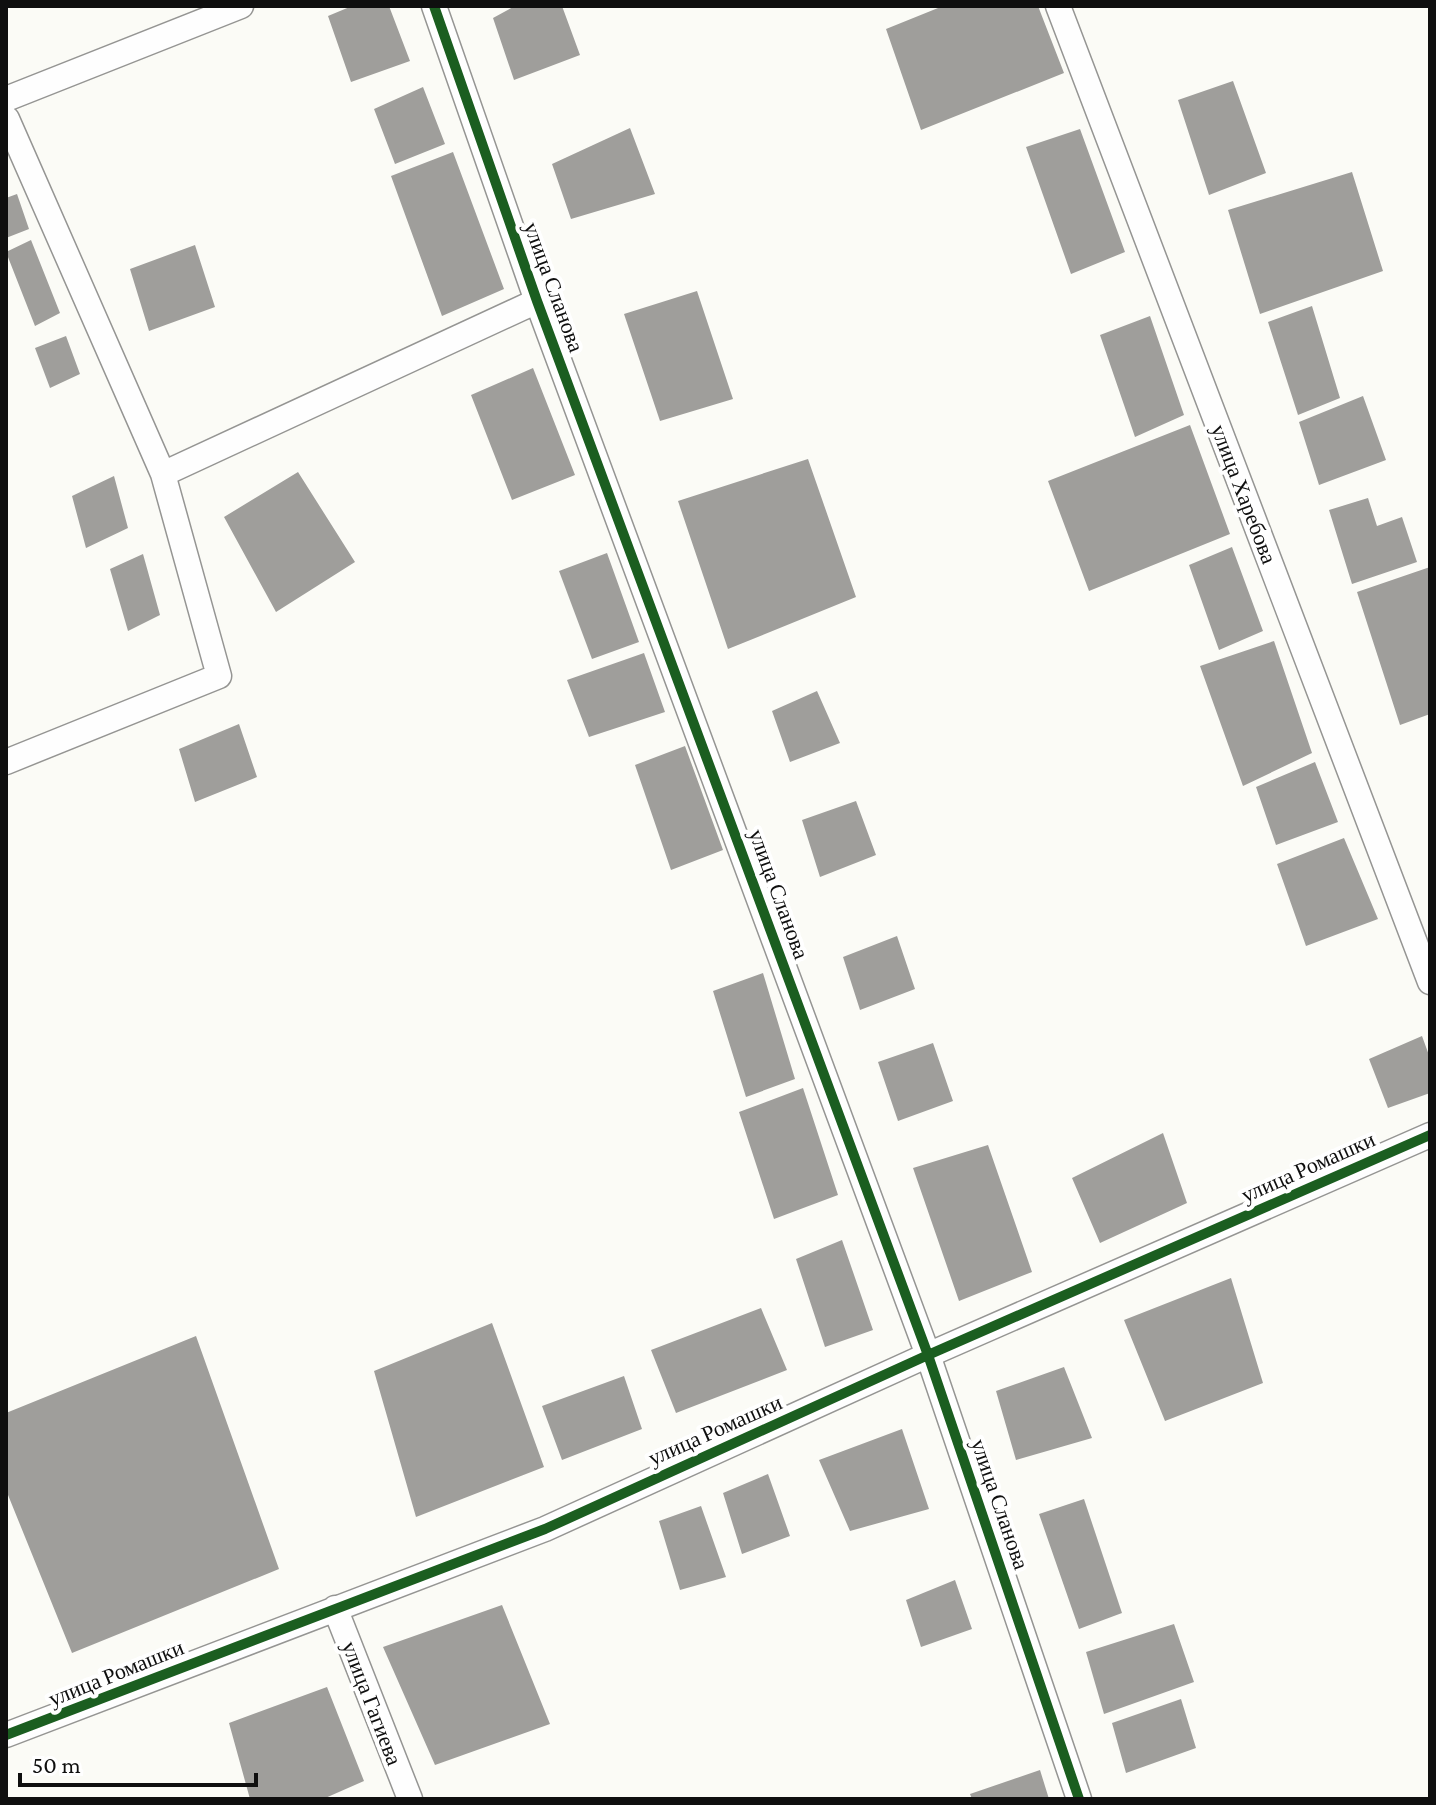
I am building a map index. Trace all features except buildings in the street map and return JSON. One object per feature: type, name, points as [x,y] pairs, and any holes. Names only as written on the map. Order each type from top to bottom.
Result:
[{"type":"street","points":[[6,99],[241,6]]},
{"type":"street","name":"улица Сланова","points":[[434,6],[537,301],[928,1355],[1079,1799]]},
{"type":"street","name":"улица Харебова","points":[[1058,6],[1430,982]]},
{"type":"street","points":[[6,762],[219,676],[163,474],[7,119]]},
{"type":"street","points":[[163,474],[537,301]]},
{"type":"street","name":"улица Ромашки","points":[[6,1735],[545,1529],[928,1355],[1430,1135]]},
{"type":"street","name":"улица Гагиева","points":[[335,1608],[410,1799]]},
{"type":"cycle path","points":[[434,6],[537,301],[928,1355],[1079,1799]]},
{"type":"cycle path","points":[[6,1735],[545,1529],[928,1355],[1430,1135]]}]
